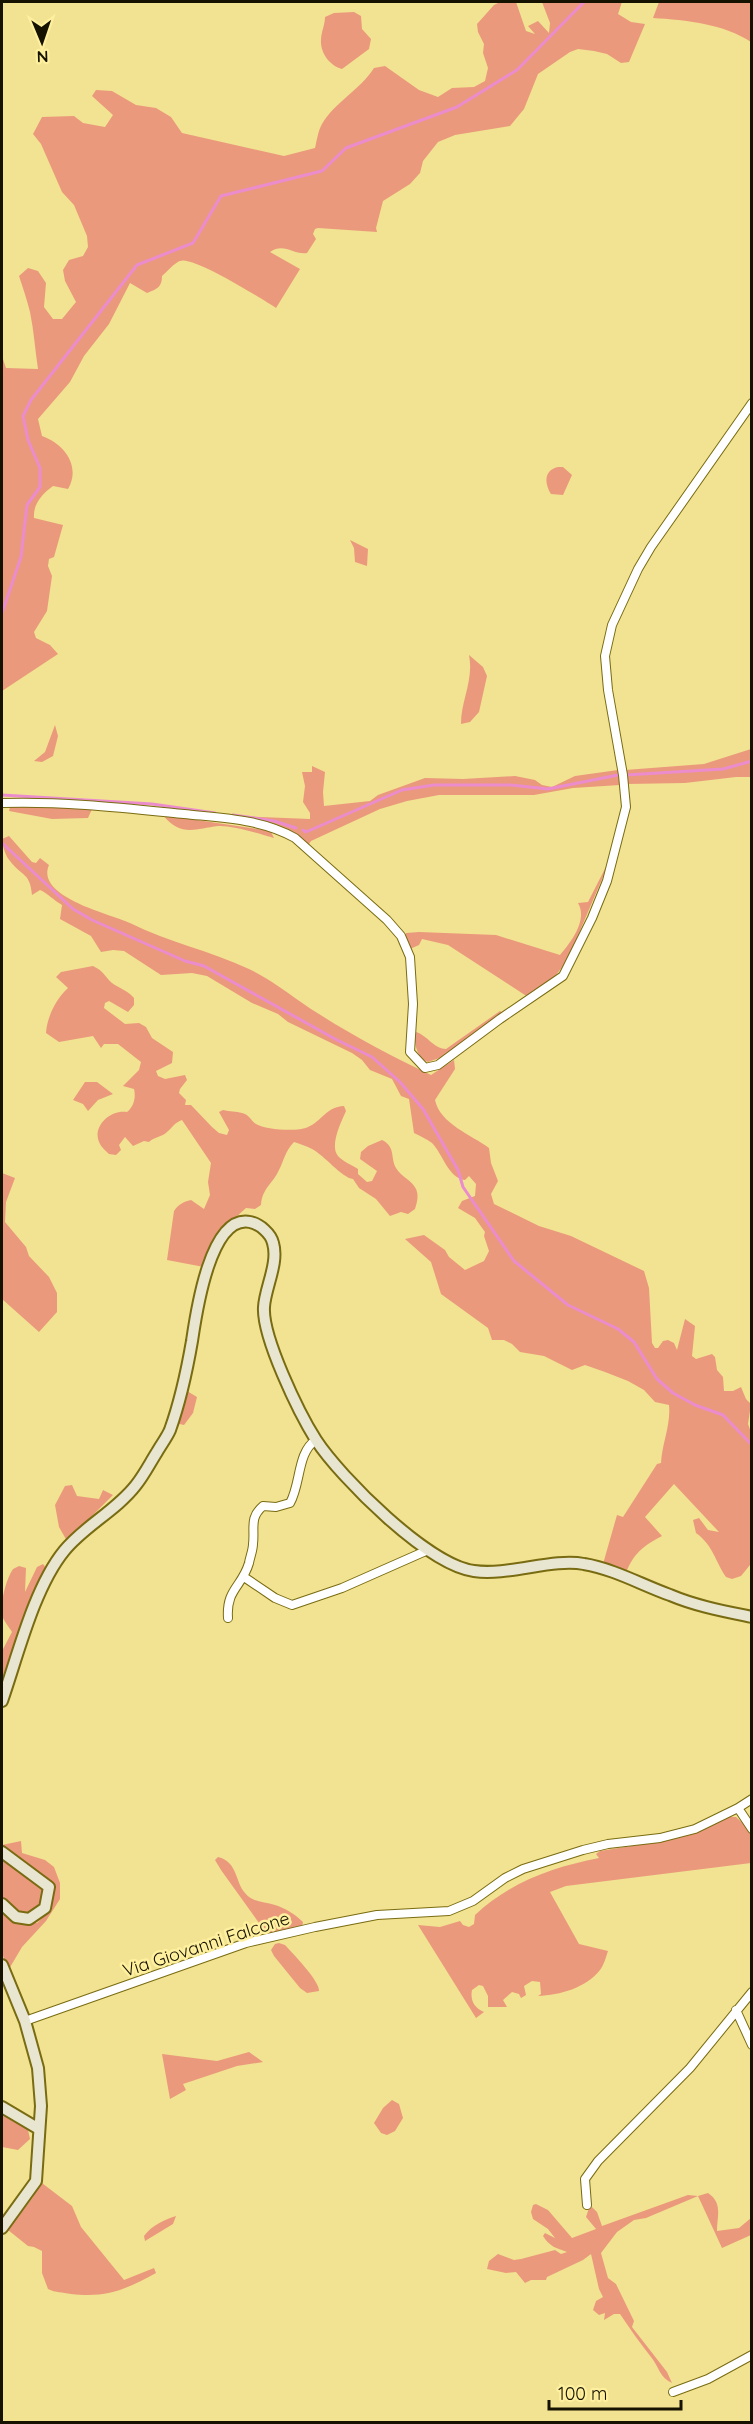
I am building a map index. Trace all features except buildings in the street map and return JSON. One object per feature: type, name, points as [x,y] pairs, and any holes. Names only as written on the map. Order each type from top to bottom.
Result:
[{"type":"street","points":[[2,803],[32,802],[129,808],[236,819],[278,828],[387,920],[401,936],[410,957],[413,1004],[410,1052],[424,1068],[438,1065],[563,976],[592,918],[607,881],[626,807],[605,656],[612,625],[634,576],[651,547],[752,403]]},
{"type":"street","points":[[2,1701],[39,1596],[55,1562],[73,1541],[135,1486],[169,1432],[188,1359],[199,1291],[204,1275],[225,1232],[238,1222],[254,1223],[270,1236],[273,1243],[274,1261],[266,1293],[264,1321],[274,1353],[316,1440],[364,1496],[404,1532],[428,1550],[459,1568],[474,1572],[580,1563],[598,1567],[702,1607],[752,1617]]},
{"type":"street","points":[[228,1618],[228,1602],[231,1592],[243,1577],[254,1545],[252,1524],[255,1514],[263,1506],[276,1507],[290,1503],[306,1449],[316,1440]]},
{"type":"street","points":[[243,1577],[275,1598],[292,1605],[342,1588],[428,1550]]},
{"type":"street","name":"Via Giovanni Falcone","points":[[25,2021],[246,1943],[315,1926],[377,1915],[449,1911],[473,1901],[505,1878],[538,1864],[608,1844],[677,1834],[738,1808],[752,1799]]},
{"type":"street","points":[[738,1808],[752,1829]]},
{"type":"street","points":[[2,1852],[48,1887],[45,1908],[29,1919],[16,1917],[2,1904]]},
{"type":"street","points":[[2,1965],[25,2021],[41,2085],[36,2181],[2,2228]]},
{"type":"street","points":[[587,2205],[585,2179],[597,2161],[690,2068],[752,1992]]},
{"type":"street","points":[[736,2010],[752,2045]]},
{"type":"street","points":[[2,2107],[39,2129]]},
{"type":"street","points":[[673,2392],[708,2379],[752,2355]]},
{"type":"shaded area","points":[[500,2],[516,2],[526,31],[535,34],[528,26],[538,21],[549,33],[550,23],[542,2],[622,2],[618,14],[631,22],[645,24],[629,62],[621,63],[607,54],[594,51],[578,49],[570,52],[538,74],[524,109],[510,126],[455,135],[438,142],[423,161],[420,173],[410,184],[383,201],[377,232],[318,228],[313,234],[316,239],[307,253],[284,248],[270,252],[300,269],[276,308],[227,279],[187,261],[175,264],[162,276],[158,287],[147,293],[130,283],[109,324],[84,356],[70,382],[38,419],[42,436],[64,450],[72,465],[73,473],[68,489],[53,486],[39,500],[34,513],[34,518],[63,525],[54,557],[49,559],[48,566],[52,576],[47,611],[34,632],[36,638],[50,645],[58,654],[2,691],[2,356],[6,368],[38,369],[33,326],[19,276],[28,268],[38,271],[46,283],[44,307],[53,319],[62,319],[76,302],[65,281],[63,270],[69,260],[83,256],[88,247],[87,236],[74,205],[62,192],[41,144],[33,134],[42,117],[74,116],[83,123],[105,127],[113,115],[92,96],[96,90],[112,91],[136,105],[156,108],[171,117],[182,133],[284,156],[315,148],[322,124],[327,116],[362,83],[374,68],[385,66],[419,90],[438,97],[452,88],[474,87],[485,81],[488,68],[483,53],[484,44],[477,24],[494,5]]},
{"type":"shaded area","points":[[659,2],[751,2],[751,42],[717,27],[653,18]]},
{"type":"shaded area","points":[[354,12],[361,16],[362,29],[371,39],[369,49],[342,69],[330,62],[322,50],[321,37],[325,17],[334,13]]},
{"type":"shaded area","points":[[558,467],[563,467],[572,475],[563,495],[551,494],[547,486],[548,474]]},
{"type":"shaded area","points":[[350,540],[368,549],[367,566],[355,562],[354,548]]},
{"type":"shaded area","points":[[469,655],[483,667],[487,676],[479,712],[470,722],[461,724],[470,673]]},
{"type":"shaded area","points":[[55,725],[58,736],[53,756],[42,762],[34,761],[45,752]]},
{"type":"shaded area","points":[[751,749],[751,777],[685,783],[627,784],[625,770],[704,764]]},
{"type":"shaded area","points":[[312,766],[325,772],[324,806],[370,801],[378,795],[425,778],[463,779],[515,776],[535,780],[542,785],[552,787],[575,776],[618,770],[620,785],[573,788],[534,795],[439,795],[407,801],[380,809],[311,841],[307,847],[273,824],[238,816],[310,819],[310,813],[303,802],[305,786],[302,772],[312,772]]},
{"type":"shaded area","points":[[14,805],[92,809],[88,818],[52,819],[9,811]]},
{"type":"shaded area","points":[[163,815],[264,830],[271,832],[274,838],[223,826],[195,830],[182,829],[169,822]]},
{"type":"shaded area","points":[[9,836],[32,862],[36,863],[40,858],[49,865],[48,876],[53,886],[77,903],[249,969],[346,1031],[431,1075],[454,1060],[455,1069],[435,1100],[443,1116],[489,1148],[491,1163],[498,1181],[491,1194],[494,1204],[539,1226],[571,1236],[644,1271],[649,1288],[652,1343],[655,1348],[668,1340],[674,1343],[677,1350],[685,1319],[695,1326],[692,1356],[696,1359],[712,1354],[715,1357],[717,1370],[723,1377],[724,1391],[733,1391],[741,1387],[751,1404],[748,1424],[752,1435],[751,1566],[741,1576],[732,1579],[726,1577],[710,1548],[696,1533],[693,1520],[699,1518],[708,1530],[719,1532],[674,1484],[645,1517],[662,1536],[640,1551],[632,1560],[626,1573],[603,1564],[617,1515],[623,1517],[657,1464],[661,1463],[669,1420],[669,1405],[655,1402],[644,1390],[605,1372],[585,1365],[572,1370],[544,1356],[520,1352],[504,1340],[492,1340],[488,1328],[441,1294],[431,1262],[405,1239],[424,1235],[445,1250],[449,1257],[465,1270],[484,1261],[489,1251],[484,1236],[485,1232],[475,1218],[458,1208],[462,1201],[475,1196],[476,1184],[469,1176],[465,1180],[454,1175],[432,1143],[414,1133],[409,1099],[401,1096],[392,1079],[370,1070],[352,1053],[252,1003],[207,976],[192,973],[161,975],[124,951],[101,952],[91,936],[60,919],[62,905],[40,890],[32,895],[27,878],[14,866],[6,854],[2,839]]},
{"type":"shaded area","points":[[614,851],[567,961],[552,980],[528,997],[448,945],[422,939],[419,945],[410,949],[405,937],[406,933],[496,935],[560,955],[580,923],[581,910],[578,903],[588,902]]},
{"type":"shaded area","points":[[93,966],[134,998],[134,1005],[128,1012],[109,1001],[105,1003],[104,1008],[125,1024],[139,1023],[146,1027],[152,1038],[173,1052],[172,1063],[156,1071],[158,1076],[165,1079],[185,1075],[187,1080],[179,1093],[186,1100],[185,1105],[191,1105],[219,1133],[227,1135],[229,1130],[219,1112],[223,1110],[244,1114],[261,1126],[290,1130],[308,1127],[333,1109],[344,1106],[346,1111],[339,1127],[335,1146],[338,1156],[358,1169],[358,1174],[367,1182],[372,1181],[377,1171],[360,1159],[361,1152],[382,1140],[391,1149],[396,1168],[416,1189],[418,1197],[415,1209],[408,1214],[401,1212],[390,1216],[376,1199],[359,1188],[353,1179],[344,1175],[317,1152],[294,1142],[276,1176],[265,1191],[261,1205],[255,1209],[246,1208],[223,1229],[204,1267],[167,1260],[174,1211],[181,1204],[191,1200],[204,1209],[210,1195],[208,1182],[211,1163],[182,1120],[165,1134],[149,1142],[144,1141],[133,1146],[125,1137],[119,1145],[121,1150],[116,1155],[109,1154],[100,1144],[98,1130],[101,1124],[115,1113],[127,1112],[133,1105],[134,1089],[123,1086],[139,1070],[141,1062],[118,1044],[104,1044],[101,1048],[93,1036],[59,1042],[46,1033],[53,1009],[68,988],[56,977],[61,972]]},
{"type":"shaded area","points":[[500,1011],[504,1014],[445,1056],[428,1062],[419,1054],[414,1033],[446,1049]]},
{"type":"shaded area","points":[[85,1082],[97,1082],[113,1094],[98,1100],[88,1111],[83,1104],[73,1100]]},
{"type":"shaded area","points":[[2,1173],[15,1178],[6,1202],[5,1222],[26,1247],[29,1256],[49,1277],[57,1293],[57,1312],[39,1332],[2,1299]]},
{"type":"shaded area","points":[[187,1391],[197,1397],[193,1413],[184,1425],[175,1423]]},
{"type":"shaded area","points":[[72,1485],[77,1496],[99,1499],[103,1490],[113,1495],[67,1541],[59,1527],[55,1505],[65,1486]]},
{"type":"shaded area","points":[[43,1564],[46,1568],[44,1574],[2,1687],[2,1651],[12,1632],[2,1615],[2,1604],[10,1573],[19,1566],[26,1568],[25,1592],[37,1567]]},
{"type":"shaded area","points":[[728,1817],[736,1817],[751,1831],[751,1863],[566,1886],[550,1892],[579,1944],[608,1951],[600,1970],[588,1982],[572,1989],[538,1996],[541,1994],[540,1982],[532,1981],[524,1986],[526,1995],[521,1998],[519,1994],[512,1992],[503,2000],[507,2007],[488,2007],[488,1996],[483,1986],[479,1985],[472,1990],[472,1997],[475,2006],[484,2012],[476,2018],[418,1925],[440,1927],[460,1921],[469,1927],[474,1924],[475,1915],[488,1903],[517,1885],[549,1871],[599,1858],[596,1854],[600,1851],[669,1840]]},
{"type":"shaded area","points":[[21,1841],[22,1853],[45,1860],[54,1867],[60,1883],[60,1899],[46,1921],[22,1947],[9,1969],[2,1954],[2,1910],[19,1921],[37,1923],[48,1912],[52,1893],[2,1845]]},
{"type":"shaded area","points":[[218,1857],[233,1868],[248,1896],[294,1914],[303,1922],[302,1927],[269,1937],[221,1870],[215,1860]]},
{"type":"shaded area","points":[[2,1858],[44,1889],[41,1903],[27,1914],[17,1912],[2,1897]]},
{"type":"shaded area","points":[[275,1944],[285,1945],[305,1968],[319,1991],[307,1993],[300,1988],[271,1950]]},
{"type":"shaded area","points":[[249,2052],[263,2062],[237,2066],[183,2084],[186,2090],[170,2099],[162,2054],[217,2061]]},
{"type":"shaded area","points":[[392,2100],[399,2104],[403,2118],[395,2131],[387,2135],[381,2133],[374,2123],[383,2108]]},
{"type":"shaded area","points":[[2,2111],[28,2130],[30,2139],[18,2150],[2,2147]]},
{"type":"shaded area","points":[[38,2180],[72,2206],[81,2227],[124,2280],[154,2268],[156,2273],[135,2284],[105,2294],[71,2294],[48,2289],[42,2273],[42,2251],[28,2246],[8,2230],[33,2197]]},
{"type":"shaded area","points":[[708,2193],[716,2201],[717,2231],[739,2228],[751,2218],[751,2235],[722,2248],[698,2196]]},
{"type":"shaded area","points":[[688,2195],[698,2196],[646,2218],[634,2220],[617,2232],[601,2253],[608,2278],[616,2284],[634,2321],[632,2327],[667,2372],[672,2383],[662,2375],[620,2314],[614,2314],[604,2320],[605,2313],[599,2315],[593,2310],[596,2301],[603,2297],[591,2254],[547,2277],[546,2280],[531,2280],[525,2283],[516,2272],[506,2273],[487,2269],[489,2261],[498,2254],[514,2260],[555,2250],[561,2254],[567,2252],[548,2243],[543,2236],[545,2233],[555,2238],[548,2229],[533,2219],[531,2212],[533,2205],[536,2204],[548,2210],[572,2238],[596,2229],[586,2217],[590,2205],[597,2212],[602,2226]]},
{"type":"shaded area","points":[[176,2216],[173,2224],[145,2241],[144,2236],[151,2229]]},
{"type":"waterway","points":[[2,613],[21,557],[27,505],[40,487],[40,468],[28,440],[23,416],[31,400],[137,265],[193,243],[221,196],[322,171],[346,148],[457,107],[517,70],[584,2]]},
{"type":"waterway","points":[[626,775],[723,769],[752,761]]},
{"type":"waterway","points":[[303,830],[306,832],[402,790],[434,785],[511,785],[548,789],[618,775]]},
{"type":"waterway","points":[[2,795],[152,804],[215,813]]},
{"type":"waterway","points":[[233,815],[274,821],[296,828]]},
{"type":"waterway","points":[[2,843],[73,909],[92,920],[185,961],[204,966],[372,1057],[400,1082],[423,1109],[458,1170],[463,1187],[514,1261],[568,1305],[618,1329],[634,1342],[657,1379],[673,1393],[695,1405],[723,1415],[752,1445]]}]
